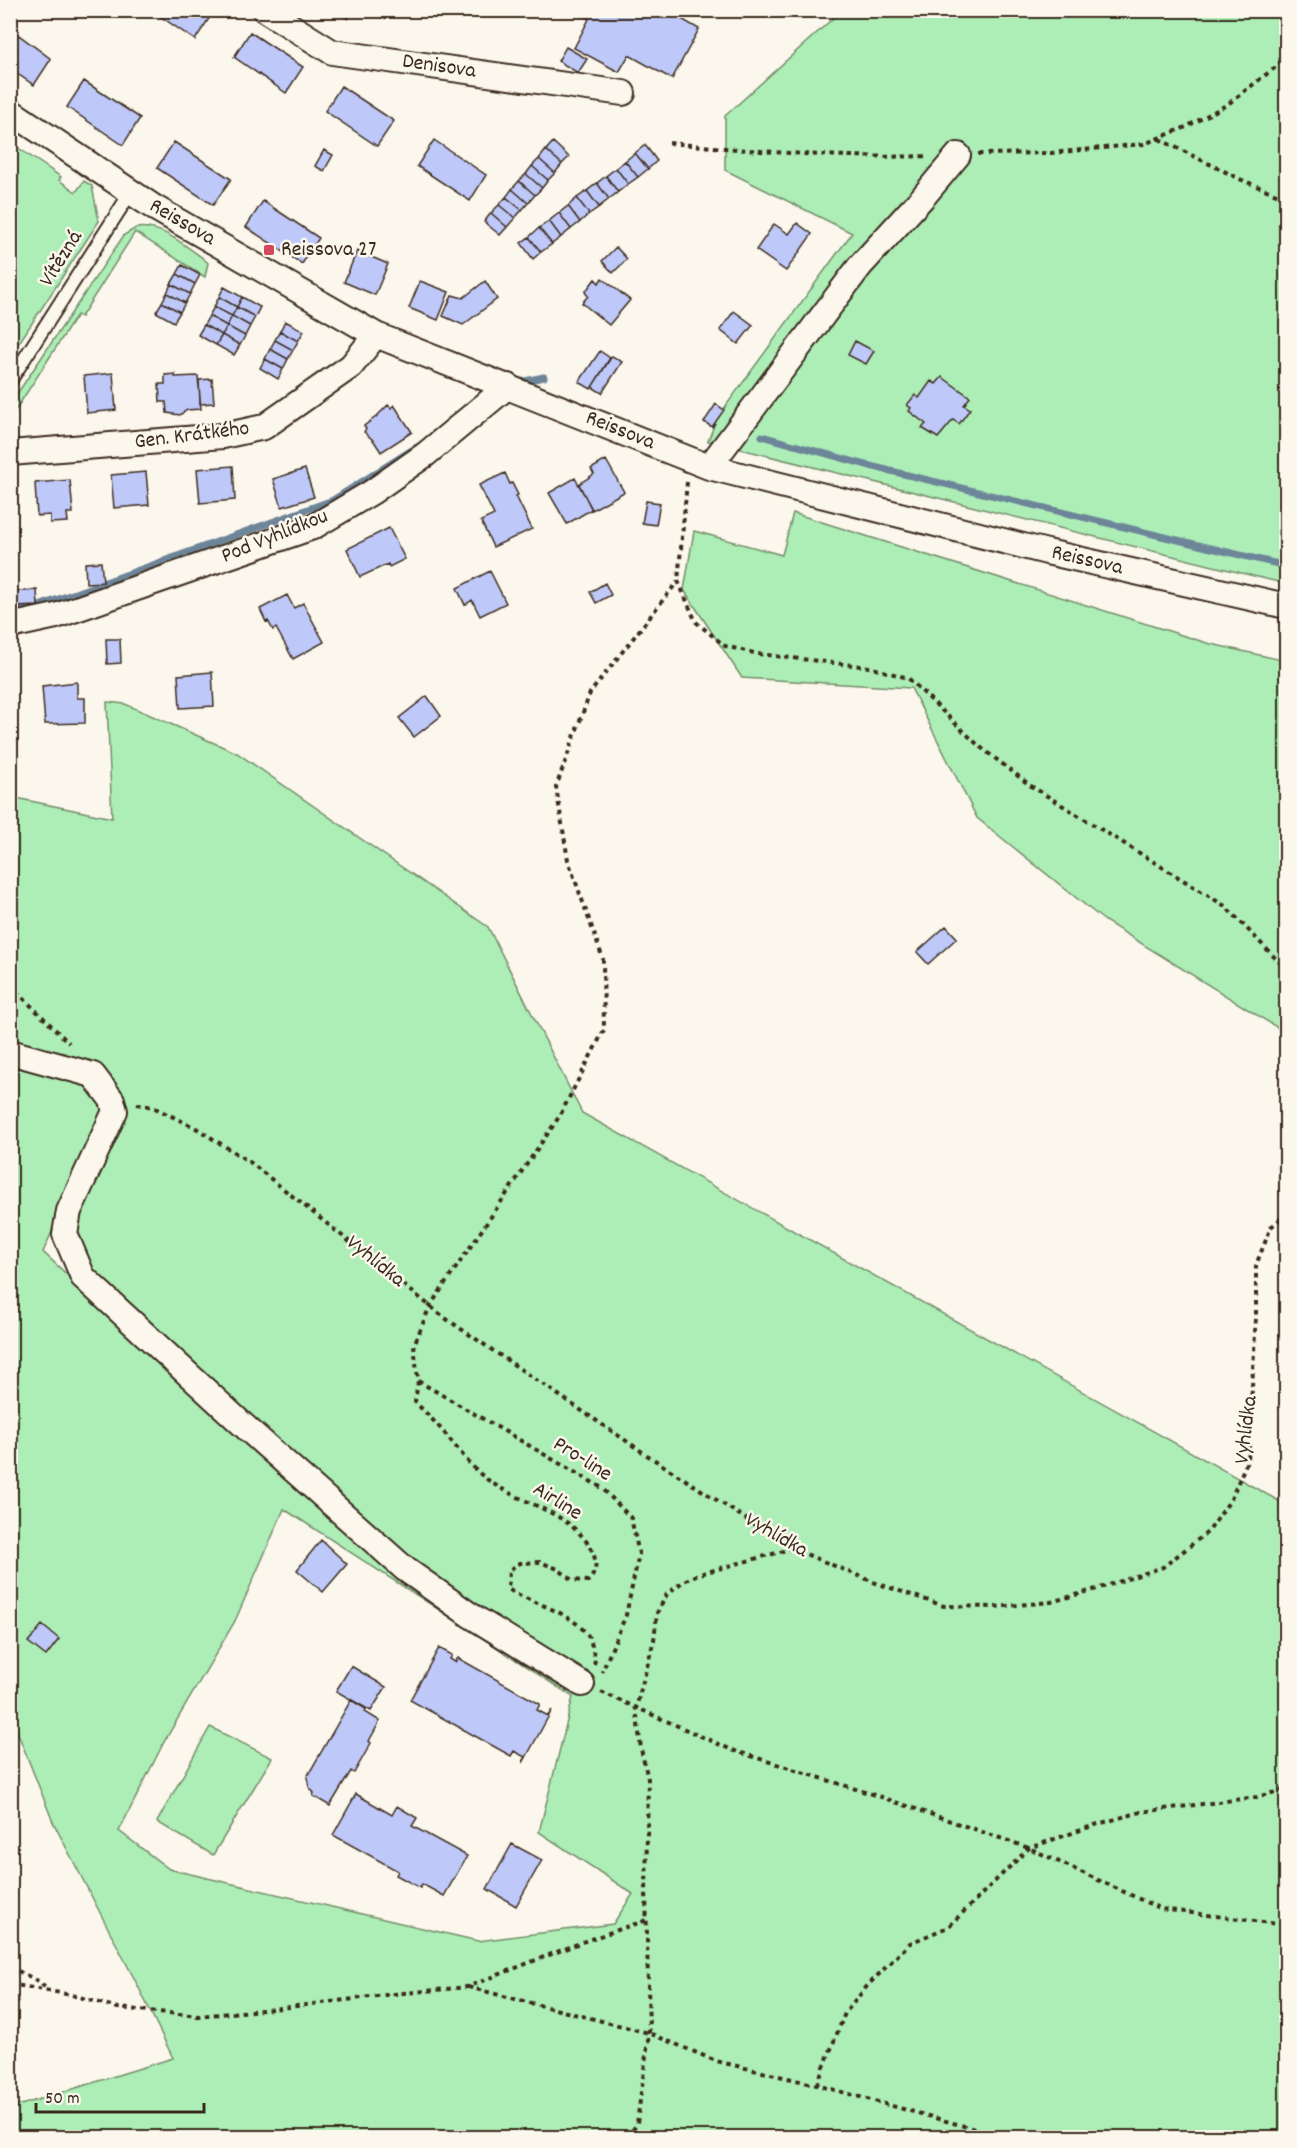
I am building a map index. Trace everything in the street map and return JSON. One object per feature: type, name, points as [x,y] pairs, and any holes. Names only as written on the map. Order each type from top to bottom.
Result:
[{"type":"street","name":"Denisova","points":[[265,10],[332,52],[623,93]]},
{"type":"street","name":"Reissova","points":[[10,111],[154,208],[376,335],[699,463],[1047,552],[1287,606]]},
{"type":"street","points":[[699,463],[860,266],[958,155]]},
{"type":"street","name":"Gen. Krátkého","points":[[10,453],[223,436],[264,427],[351,366],[376,335]]},
{"type":"street","name":"Pod Vyhlídkou","points":[[10,626],[56,616],[313,526],[372,492],[426,454],[508,386]]},
{"type":"street","points":[[10,1052],[93,1075],[112,1100],[115,1111],[69,1211],[65,1234],[83,1277],[242,1424],[405,1569],[470,1615],[588,1686]]},
{"type":"lane","name":"Vítězná","points":[[10,381],[131,192]]},
{"type":"path","points":[[669,143],[789,154],[888,157],[1051,153],[1144,144],[1186,127],[1228,104],[1287,58]]},
{"type":"path","points":[[1158,138],[1242,180],[1287,198]]},
{"type":"path","points":[[417,1382],[414,1345],[430,1306],[559,1117],[604,1030],[603,959],[568,861],[556,787],[590,693],[678,581],[699,463]]},
{"type":"path","points":[[678,581],[696,622],[725,646],[758,654],[869,667],[908,678],[979,746],[1031,786],[1225,906],[1287,969]]},
{"type":"path","points":[[10,986],[69,1043],[93,1075]]},
{"type":"path","name":"Vyhlídka","points":[[112,1100],[153,1107],[195,1128],[251,1163],[430,1306],[647,1455],[791,1548],[876,1583],[944,1606],[995,1607],[1051,1602],[1163,1567],[1209,1531],[1231,1499],[1248,1459],[1256,1315],[1256,1265],[1271,1227],[1284,1216],[1279,1162],[1287,1146]]},
{"type":"path","name":"Pro-line","points":[[417,1382],[602,1488],[632,1518],[639,1554],[626,1615],[588,1686]]},
{"type":"path","name":"Airline","points":[[417,1382],[415,1402],[479,1473],[569,1524],[591,1547],[597,1563],[588,1581],[572,1580],[558,1569],[540,1562],[520,1563],[509,1570],[508,1589],[575,1622],[588,1635],[595,1660],[588,1686]]},
{"type":"path","points":[[628,2138],[637,2122],[649,2033],[648,1779],[641,1749],[636,1708],[654,1640],[657,1613],[667,1594],[696,1575],[791,1548]]},
{"type":"path","points":[[588,1686],[732,1750],[878,1796],[1029,1848],[1161,1909],[1287,1925]]},
{"type":"path","points":[[817,2085],[845,2013],[868,1985],[910,1943],[948,1927],[1029,1848],[1141,1812],[1257,1797],[1287,1789]]},
{"type":"path","points":[[10,1984],[72,1995],[118,2008],[199,2016],[273,2009],[467,1987],[585,1941],[647,1920]]},
{"type":"path","points":[[10,1967],[40,1982],[48,1990]]},
{"type":"path","points":[[467,1987],[649,2033],[716,2061],[817,2085],[1006,2138]]},
{"type":"green space","points":[[841,11],[1286,11],[1286,584],[708,441],[717,418],[852,233],[725,170],[725,116]]},
{"type":"green space","points":[[11,143],[61,177],[59,180],[76,192],[84,181],[92,186],[99,221],[11,355]]},
{"type":"green space","points":[[136,228],[163,232],[204,259],[208,263],[205,277],[135,232],[81,317],[77,315],[11,417],[11,401],[124,235]]},
{"type":"green space","points":[[793,513],[1207,643],[1286,661],[1286,1033],[1105,921],[977,818],[911,688],[742,678],[684,590],[694,531],[782,555]]},
{"type":"green space","points":[[107,702],[125,704],[237,753],[488,927],[582,1113],[1286,1505],[1286,2137],[11,2137],[11,2108],[173,2058],[53,1822],[11,1716],[11,797],[112,818]],"holes":[[[91,1144],[73,1253],[218,1417],[43,1252]],[[284,1509],[573,1697],[539,1832],[633,1894],[613,1924],[478,1941],[169,1869],[119,1831],[164,1742],[235,1621]]]},
{"type":"green space","points":[[210,1727],[272,1758],[213,1855],[157,1822]]},
{"type":"building","points":[[151,10],[207,10],[212,14],[195,40]]},
{"type":"building","points":[[339,10],[353,10],[348,19],[338,12]]},
{"type":"building","points":[[573,10],[666,10],[699,29],[672,79],[629,55],[619,72],[574,48],[589,19]]},
{"type":"building","points":[[10,31],[51,59],[34,85],[10,69]]},
{"type":"building","points":[[250,32],[303,67],[286,93],[234,57]]},
{"type":"building","points":[[566,47],[587,59],[578,73],[558,61]]},
{"type":"building","points":[[84,81],[140,118],[123,145],[67,107]]},
{"type":"building","points":[[341,86],[394,121],[377,146],[325,111]]},
{"type":"building","points":[[434,140],[486,175],[470,201],[417,166]]},
{"type":"building","points":[[174,142],[231,179],[213,205],[157,168]]},
{"type":"building","points":[[553,142],[569,157],[562,164],[546,150]]},
{"type":"building","points":[[645,145],[657,161],[648,169],[635,153]]},
{"type":"building","points":[[324,150],[333,155],[324,171],[315,166]]},
{"type":"building","points":[[546,150],[562,164],[555,173],[539,159]]},
{"type":"building","points":[[635,153],[648,169],[638,177],[625,161]]},
{"type":"building","points":[[539,159],[555,173],[548,180],[532,166]]},
{"type":"building","points":[[625,161],[638,177],[628,184],[616,168]]},
{"type":"building","points":[[532,166],[548,180],[542,188],[526,174]]},
{"type":"building","points":[[616,168],[628,184],[618,192],[606,176]]},
{"type":"building","points":[[526,174],[542,188],[535,195],[519,181]]},
{"type":"building","points":[[606,176],[618,192],[609,199],[597,183]]},
{"type":"building","points":[[519,181],[535,195],[528,203],[512,189]]},
{"type":"building","points":[[597,183],[609,199],[599,207],[587,191]]},
{"type":"building","points":[[512,189],[528,203],[522,210],[506,197]]},
{"type":"building","points":[[587,191],[599,207],[589,214],[577,198]]},
{"type":"building","points":[[506,197],[522,210],[515,218],[499,205]]},
{"type":"building","points":[[577,198],[589,214],[580,222],[568,206]]},
{"type":"building","points":[[263,201],[319,238],[302,264],[246,227]]},
{"type":"building","points":[[499,205],[515,218],[507,227],[491,213]]},
{"type":"building","points":[[568,206],[580,222],[571,229],[559,213]]},
{"type":"building","points":[[491,213],[507,227],[500,235],[484,222]]},
{"type":"building","points":[[559,213],[571,229],[561,237],[549,221]]},
{"type":"building","points":[[549,221],[561,237],[552,244],[539,228]]},
{"type":"building","points":[[797,223],[812,234],[786,271],[756,250],[774,224],[789,234]]},
{"type":"building","points":[[539,228],[552,244],[541,252],[529,237]]},
{"type":"building","points":[[529,237],[541,252],[533,259],[521,243]]},
{"type":"building","points":[[616,247],[627,259],[613,273],[602,261]]},
{"type":"building","points":[[357,251],[388,264],[375,295],[344,282]]},
{"type":"building","points":[[182,265],[200,275],[195,284],[177,274]]},
{"type":"building","points":[[177,274],[195,284],[190,294],[171,284]]},
{"type":"building","points":[[602,278],[630,300],[609,325],[582,303],[588,296],[585,292],[595,279],[599,283]]},
{"type":"building","points":[[420,281],[449,292],[438,320],[409,308]]},
{"type":"building","points":[[485,281],[497,299],[463,325],[443,316],[452,295],[463,298]]},
{"type":"building","points":[[171,284],[190,294],[185,303],[167,293]]},
{"type":"building","points":[[224,287],[242,297],[237,307],[219,297]]},
{"type":"building","points":[[167,293],[185,303],[180,312],[162,302]]},
{"type":"building","points":[[219,297],[237,307],[232,316],[214,307]]},
{"type":"building","points":[[242,297],[260,307],[255,317],[237,307]]},
{"type":"building","points":[[162,302],[180,312],[174,322],[156,312]]},
{"type":"building","points":[[214,307],[232,316],[227,326],[209,316]]},
{"type":"building","points":[[237,307],[255,317],[250,326],[232,316]]},
{"type":"building","points":[[734,311],[753,325],[738,344],[720,330]]},
{"type":"building","points":[[209,316],[227,326],[222,335],[204,325]]},
{"type":"building","points":[[232,316],[250,326],[245,336],[227,326]]},
{"type":"building","points":[[285,321],[304,331],[298,341],[280,331]]},
{"type":"building","points":[[204,325],[222,335],[216,345],[198,335]]},
{"type":"building","points":[[227,326],[245,336],[240,345],[222,335]]},
{"type":"building","points":[[280,331],[298,341],[293,350],[275,340]]},
{"type":"building","points":[[222,335],[240,345],[234,355],[216,345]]},
{"type":"building","points":[[275,340],[293,350],[288,359],[270,349]]},
{"type":"building","points":[[855,341],[874,351],[866,364],[848,355]]},
{"type":"building","points":[[270,349],[288,359],[283,369],[265,359]]},
{"type":"building","points":[[600,351],[610,358],[591,389],[579,382]]},
{"type":"building","points":[[612,356],[622,362],[602,393],[592,387]]},
{"type":"building","points":[[265,359],[283,369],[278,379],[260,368]]},
{"type":"building","points":[[113,373],[116,410],[87,413],[84,376]]},
{"type":"building","points":[[175,374],[175,377],[198,376],[201,409],[186,410],[180,415],[167,413],[166,402],[160,402],[159,384],[165,384],[165,375]]},
{"type":"building","points":[[942,377],[970,397],[964,405],[970,409],[959,424],[953,420],[938,438],[922,428],[926,424],[909,411],[911,408],[907,405],[915,395],[919,398],[931,381],[936,384]]},
{"type":"building","points":[[212,379],[214,403],[200,404],[199,380]]},
{"type":"building","points":[[716,404],[724,410],[712,427],[704,422]]},
{"type":"building","points":[[388,405],[391,408],[394,405],[412,432],[381,452],[364,432],[366,429],[364,426]]},
{"type":"building","points":[[606,460],[624,492],[592,510],[579,484],[594,474],[591,469]]},
{"type":"building","points":[[233,466],[235,500],[200,503],[197,469]]},
{"type":"building","points":[[305,469],[314,497],[282,507],[273,479]]},
{"type":"building","points":[[146,472],[149,505],[114,508],[111,475]]},
{"type":"building","points":[[505,473],[518,495],[516,496],[532,529],[493,547],[481,521],[494,515],[479,485]]},
{"type":"building","points":[[575,478],[592,509],[567,524],[549,493]]},
{"type":"building","points":[[70,480],[73,513],[67,513],[68,522],[50,523],[50,515],[37,516],[35,483]]},
{"type":"building","points":[[646,501],[660,503],[656,525],[642,523]]},
{"type":"building","points":[[389,528],[405,559],[360,577],[347,549]]},
{"type":"building","points":[[101,562],[103,582],[86,583],[85,563]]},
{"type":"building","points":[[490,571],[506,603],[480,616],[472,600],[465,605],[457,588]]},
{"type":"building","points":[[605,583],[611,595],[596,603],[590,592]]},
{"type":"building","points":[[37,590],[38,606],[14,607],[14,591]]},
{"type":"building","points":[[287,595],[294,608],[303,603],[324,642],[293,659],[276,628],[273,630],[268,621],[266,622],[260,609]]},
{"type":"building","points":[[106,639],[120,639],[121,663],[107,664]]},
{"type":"building","points":[[212,672],[214,706],[180,708],[178,675]]},
{"type":"building","points":[[77,682],[77,698],[85,698],[85,723],[45,724],[42,686]]},
{"type":"building","points":[[427,696],[441,716],[414,737],[399,718]]},
{"type":"building","points":[[946,926],[957,938],[928,964],[917,952]]},
{"type":"building","points":[[321,1540],[347,1564],[323,1592],[297,1570]]},
{"type":"building","points":[[42,1625],[59,1639],[46,1656],[28,1642]]},
{"type":"building","points":[[439,1648],[452,1655],[450,1659],[455,1662],[458,1658],[540,1704],[537,1710],[548,1716],[552,1710],[523,1763],[525,1757],[514,1751],[511,1756],[410,1700]]},
{"type":"building","points":[[351,1666],[386,1687],[371,1711],[336,1691]]},
{"type":"building","points":[[351,1700],[380,1721],[354,1773],[351,1771],[330,1806],[313,1796],[314,1793],[309,1787],[307,1777]]},
{"type":"building","points":[[356,1794],[392,1815],[397,1806],[417,1818],[412,1826],[467,1856],[444,1896],[422,1884],[420,1888],[396,1875],[398,1871],[333,1835]]},
{"type":"building","points":[[512,1844],[542,1860],[516,1906],[487,1889]]},
{"type":"waterway","points":[[515,383],[544,377]]},
{"type":"waterway","points":[[762,436],[870,466],[1286,566]]},
{"type":"waterway","points":[[10,608],[39,606],[333,500],[415,448]]},
{"type":"place","name":"Reissova 27","points":[[269,250]]}]
